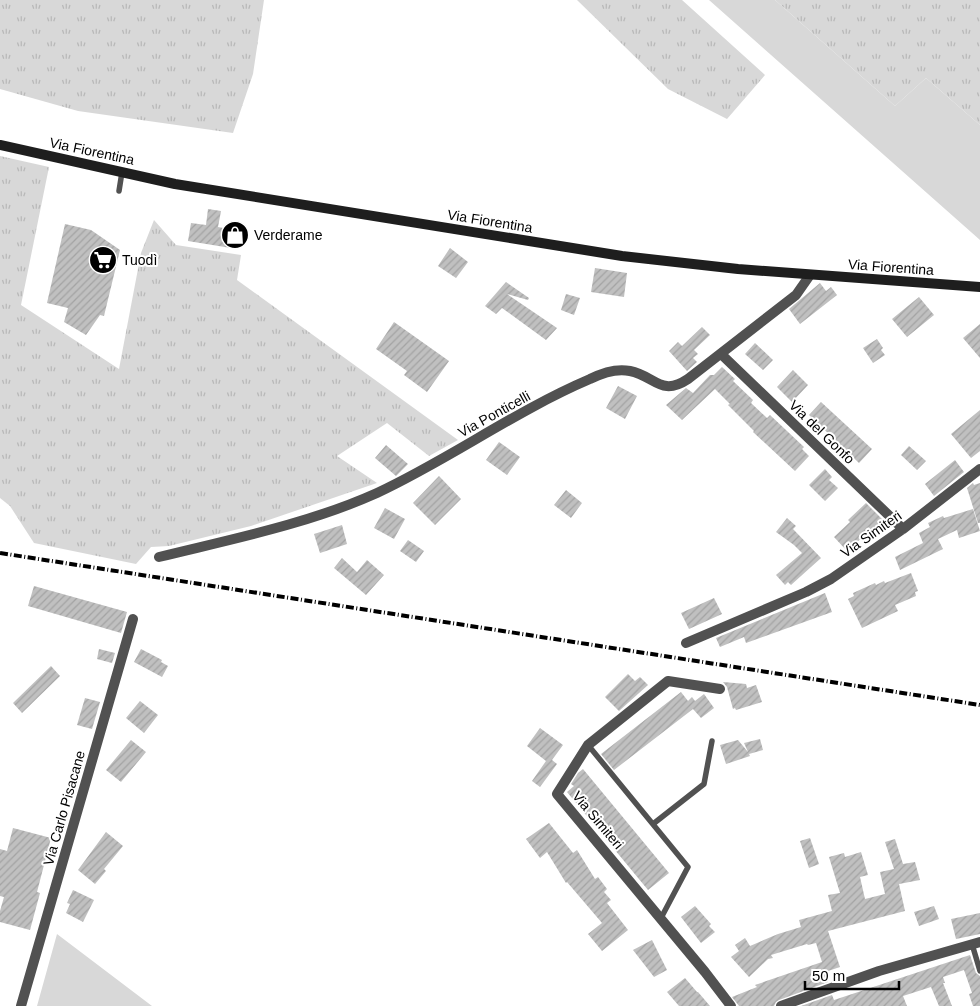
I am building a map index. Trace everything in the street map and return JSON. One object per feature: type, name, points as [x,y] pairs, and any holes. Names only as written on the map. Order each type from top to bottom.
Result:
[{"type":"main road","name":"Via Fiorentina","points":[[0,145],[175,184],[622,256],[810,275],[980,287]]},
{"type":"street","name":"Via Ponticelli","points":[[160,557],[336,510],[377,493],[438,462],[509,419],[577,384],[604,373],[628,370],[661,386],[670,387],[682,383],[796,295],[810,275]]},
{"type":"street","name":"Via del Gonfo","points":[[721,354],[903,529]]},
{"type":"street","name":"Via Simiteri","points":[[686,643],[806,592],[831,579],[903,529],[980,470]]},
{"type":"street","name":"Via Carlo Pisacane","points":[[21,1006],[134,619]]},
{"type":"street","name":"Via Simiteri","points":[[720,689],[668,681],[588,745],[558,794],[732,1006]]},
{"type":"street","points":[[781,1006],[888,969],[976,943]]},
{"type":"lane","points":[[119,191],[122,172]]},
{"type":"lane","points":[[653,824],[704,784],[712,741]]},
{"type":"lane","points":[[588,745],[688,866],[661,918]]},
{"type":"lane","points":[[976,943],[980,971]]},
{"type":"green space","points":[[0,0],[264,0],[253,74],[233,133],[78,111],[0,89]]},
{"type":"green space","points":[[577,0],[682,0],[765,75],[727,119],[668,89]]},
{"type":"green space","points":[[709,0],[775,0],[895,106],[926,78],[980,125],[980,240]]},
{"type":"green space","points":[[775,0],[980,0],[980,125],[926,78],[895,106]]},
{"type":"green space","points":[[0,156],[49,167],[21,305],[119,369],[141,253],[154,220],[176,245],[241,255],[237,280],[458,440],[429,456],[387,423],[337,456],[377,483],[251,526],[169,546],[151,547],[136,564],[34,543],[10,506],[0,498]]},
{"type":"green space","points":[[57,934],[152,1006],[37,1006]]},
{"type":"building","points":[[208,209],[221,211],[218,227],[240,231],[237,249],[188,241],[191,223],[206,225]]},
{"type":"building","points":[[65,224],[91,230],[120,250],[104,316],[100,315],[86,335],[64,322],[68,308],[47,303]]},
{"type":"building","points":[[450,248],[468,262],[456,278],[438,266]]},
{"type":"building","points":[[595,268],[627,273],[624,297],[591,292]]},
{"type":"building","points":[[506,282],[529,298],[528,300],[507,294],[557,328],[546,340],[502,308],[496,314],[485,306]]},
{"type":"building","points":[[820,283],[826,291],[831,287],[837,295],[800,324],[789,309]]},
{"type":"building","points":[[566,294],[580,298],[574,315],[561,310]]},
{"type":"building","points":[[919,297],[934,315],[907,337],[892,319]]},
{"type":"building","points":[[394,322],[449,361],[427,392],[404,375],[407,371],[376,349]]},
{"type":"building","points":[[980,324],[980,358],[963,338]]},
{"type":"building","points":[[702,327],[710,335],[694,350],[698,354],[693,358],[697,362],[687,371],[669,351],[678,342],[682,346]]},
{"type":"building","points":[[877,339],[885,355],[873,363],[863,348]]},
{"type":"building","points":[[755,343],[773,360],[763,370],[745,354]]},
{"type":"building","points":[[722,367],[735,379],[733,381],[753,400],[751,403],[767,418],[770,415],[804,447],[802,449],[809,456],[795,471],[753,432],[715,389],[682,420],[666,405],[686,388],[693,393],[710,375],[714,375]]},
{"type":"building","points":[[793,370],[808,385],[792,402],[777,387]]},
{"type":"building","points":[[618,386],[637,396],[625,419],[606,408]]},
{"type":"building","points":[[821,402],[872,449],[859,463],[809,415]]},
{"type":"building","points":[[980,410],[980,451],[971,458],[951,434]]},
{"type":"building","points":[[499,442],[520,457],[507,475],[486,460]]},
{"type":"building","points":[[386,445],[408,464],[396,476],[375,458]]},
{"type":"building","points":[[909,446],[926,461],[917,470],[901,455]]},
{"type":"building","points":[[955,460],[964,472],[934,496],[925,484]]},
{"type":"building","points":[[825,469],[832,477],[829,480],[838,488],[825,501],[809,485]]},
{"type":"building","points":[[439,476],[461,499],[435,525],[413,503]]},
{"type":"building","points":[[973,483],[974,485],[980,483],[980,523],[978,523],[967,488]]},
{"type":"building","points":[[566,490],[582,503],[571,518],[554,505]]},
{"type":"building","points":[[866,503],[883,520],[866,538],[864,536],[847,551],[834,537]]},
{"type":"building","points":[[385,508],[405,519],[394,539],[374,528]]},
{"type":"building","points":[[973,509],[980,531],[959,538],[957,530],[938,539],[943,549],[900,570],[895,557],[923,543],[919,533],[930,527],[928,523],[943,516],[944,518]]},
{"type":"building","points":[[787,518],[796,526],[793,529],[821,558],[791,585],[788,582],[785,585],[776,575],[802,553],[776,532]]},
{"type":"building","points":[[342,525],[347,544],[320,553],[314,534]]},
{"type":"building","points":[[408,540],[424,551],[416,562],[400,551]]},
{"type":"building","points":[[342,558],[357,572],[367,560],[384,575],[366,595],[334,568]]},
{"type":"building","points":[[911,573],[918,591],[915,592],[916,596],[895,605],[898,611],[862,628],[848,599],[854,596],[853,593],[875,583],[876,585],[884,581],[885,583]]},
{"type":"building","points":[[34,586],[127,612],[121,633],[28,606]]},
{"type":"building","points":[[825,593],[832,612],[746,643],[744,637],[720,647],[716,638]]},
{"type":"building","points":[[714,598],[722,614],[689,629],[681,613]]},
{"type":"building","points":[[99,649],[115,653],[112,663],[97,659]]},
{"type":"building","points":[[141,649],[162,660],[161,662],[168,666],[162,677],[134,662]]},
{"type":"building","points":[[51,666],[60,676],[22,713],[13,703]]},
{"type":"building","points":[[628,674],[635,681],[640,677],[648,685],[619,711],[605,697]]},
{"type":"building","points":[[723,682],[746,684],[747,688],[756,685],[762,702],[736,710],[735,708],[733,709],[727,687]]},
{"type":"building","points":[[681,692],[688,701],[692,697],[695,701],[704,694],[714,708],[701,718],[693,709],[614,770],[601,754]]},
{"type":"building","points":[[85,698],[100,702],[92,729],[77,725]]},
{"type":"building","points":[[140,701],[158,715],[144,733],[126,718]]},
{"type":"building","points":[[540,728],[563,745],[552,760],[557,764],[540,787],[532,781],[546,761],[527,746]]},
{"type":"building","points":[[760,739],[763,750],[726,764],[720,745],[738,740],[748,752],[744,743]]},
{"type":"building","points":[[131,740],[146,752],[121,782],[106,770]]},
{"type":"building","points":[[583,769],[669,873],[648,890],[567,792],[574,786],[571,784]]},
{"type":"building","points":[[549,823],[573,853],[577,850],[595,879],[598,877],[607,889],[604,892],[611,900],[607,903],[628,930],[602,951],[588,934],[602,923],[566,883],[547,852],[540,858],[526,839]]},
{"type":"building","points":[[13,828],[51,838],[37,892],[40,893],[30,930],[0,922],[0,911],[4,897],[0,896],[0,849],[7,851]]},
{"type":"building","points":[[106,832],[123,846],[104,869],[106,871],[95,884],[78,870]]},
{"type":"building","points":[[810,838],[819,864],[809,868],[800,841]]},
{"type":"building","points":[[895,839],[903,864],[915,862],[920,880],[899,884],[905,911],[828,931],[840,967],[825,972],[828,982],[779,1000],[774,1006],[739,1006],[732,997],[757,987],[755,985],[822,962],[816,943],[807,944],[771,955],[773,958],[768,959],[749,977],[731,957],[739,951],[735,945],[745,938],[750,946],[801,927],[799,920],[832,911],[828,895],[840,893],[829,857],[844,853],[845,857],[861,852],[868,875],[860,877],[865,899],[885,894],[880,872],[894,869],[885,842]]},
{"type":"building","points":[[73,890],[94,900],[83,922],[66,913],[70,904],[67,903]]},
{"type":"building","points":[[695,906],[711,924],[709,926],[715,932],[701,943],[681,917]]},
{"type":"building","points":[[934,906],[939,919],[919,926],[914,912]]},
{"type":"building","points":[[980,913],[980,934],[956,939],[951,919]]},
{"type":"building","points":[[652,940],[667,970],[654,977],[633,950]]},
{"type":"building","points":[[970,955],[976,973],[980,976],[980,1006],[973,1006],[969,994],[972,993],[964,970],[943,977],[945,983],[943,983],[952,1006],[939,1006],[931,987],[903,996],[907,1006],[801,1006],[832,995],[834,1000]]},
{"type":"building","points":[[685,978],[710,1006],[679,1006],[667,992]]},
{"type":"railway","points":[[0,553],[980,705]]},
{"type":"place","name":"Verderame","points":[[235,235]]},
{"type":"place","name":"Tuodì","points":[[103,260]]}]
